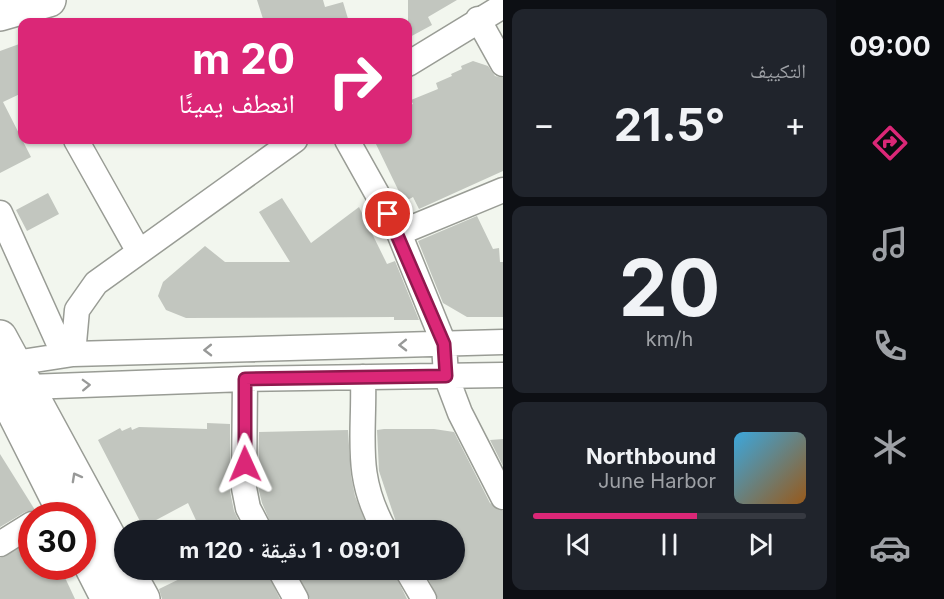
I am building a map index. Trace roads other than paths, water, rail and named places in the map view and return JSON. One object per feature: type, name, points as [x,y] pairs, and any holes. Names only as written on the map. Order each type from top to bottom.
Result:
[{"type":"street","points":[[12,16],[49,0]]},
{"type":"street","points":[[412,61],[503,6]]},
{"type":"street","points":[[478,20],[503,64]]},
{"type":"street","points":[[78,144],[139,252]]},
{"type":"street","points":[[69,354],[77,310],[84,296],[104,277],[289,144]]},
{"type":"street","points":[[349,144],[399,233],[444,344],[446,376],[460,413],[503,497]]},
{"type":"street","points":[[399,233],[503,190]]},
{"type":"street","points":[[0,213],[69,354]]},
{"type":"street","points":[[6,375],[69,354],[503,342]]},
{"type":"street","points":[[6,375],[245,379],[503,375]]},
{"type":"street","points":[[6,375],[53,502]]},
{"type":"street","points":[[6,375],[114,549]]},
{"type":"street","points":[[363,377],[364,414],[361,440],[364,483],[379,520]]},
{"type":"street","points":[[245,379],[244,488],[248,508],[254,520]]},
{"type":"street","points":[[0,544],[18,533]]},
{"type":"street","points":[[96,575],[108,599]]},
{"type":"street","points":[[133,580],[143,599]]},
{"type":"street","points":[[286,580],[296,599]]},
{"type":"street","points":[[413,580],[424,599]]}]
